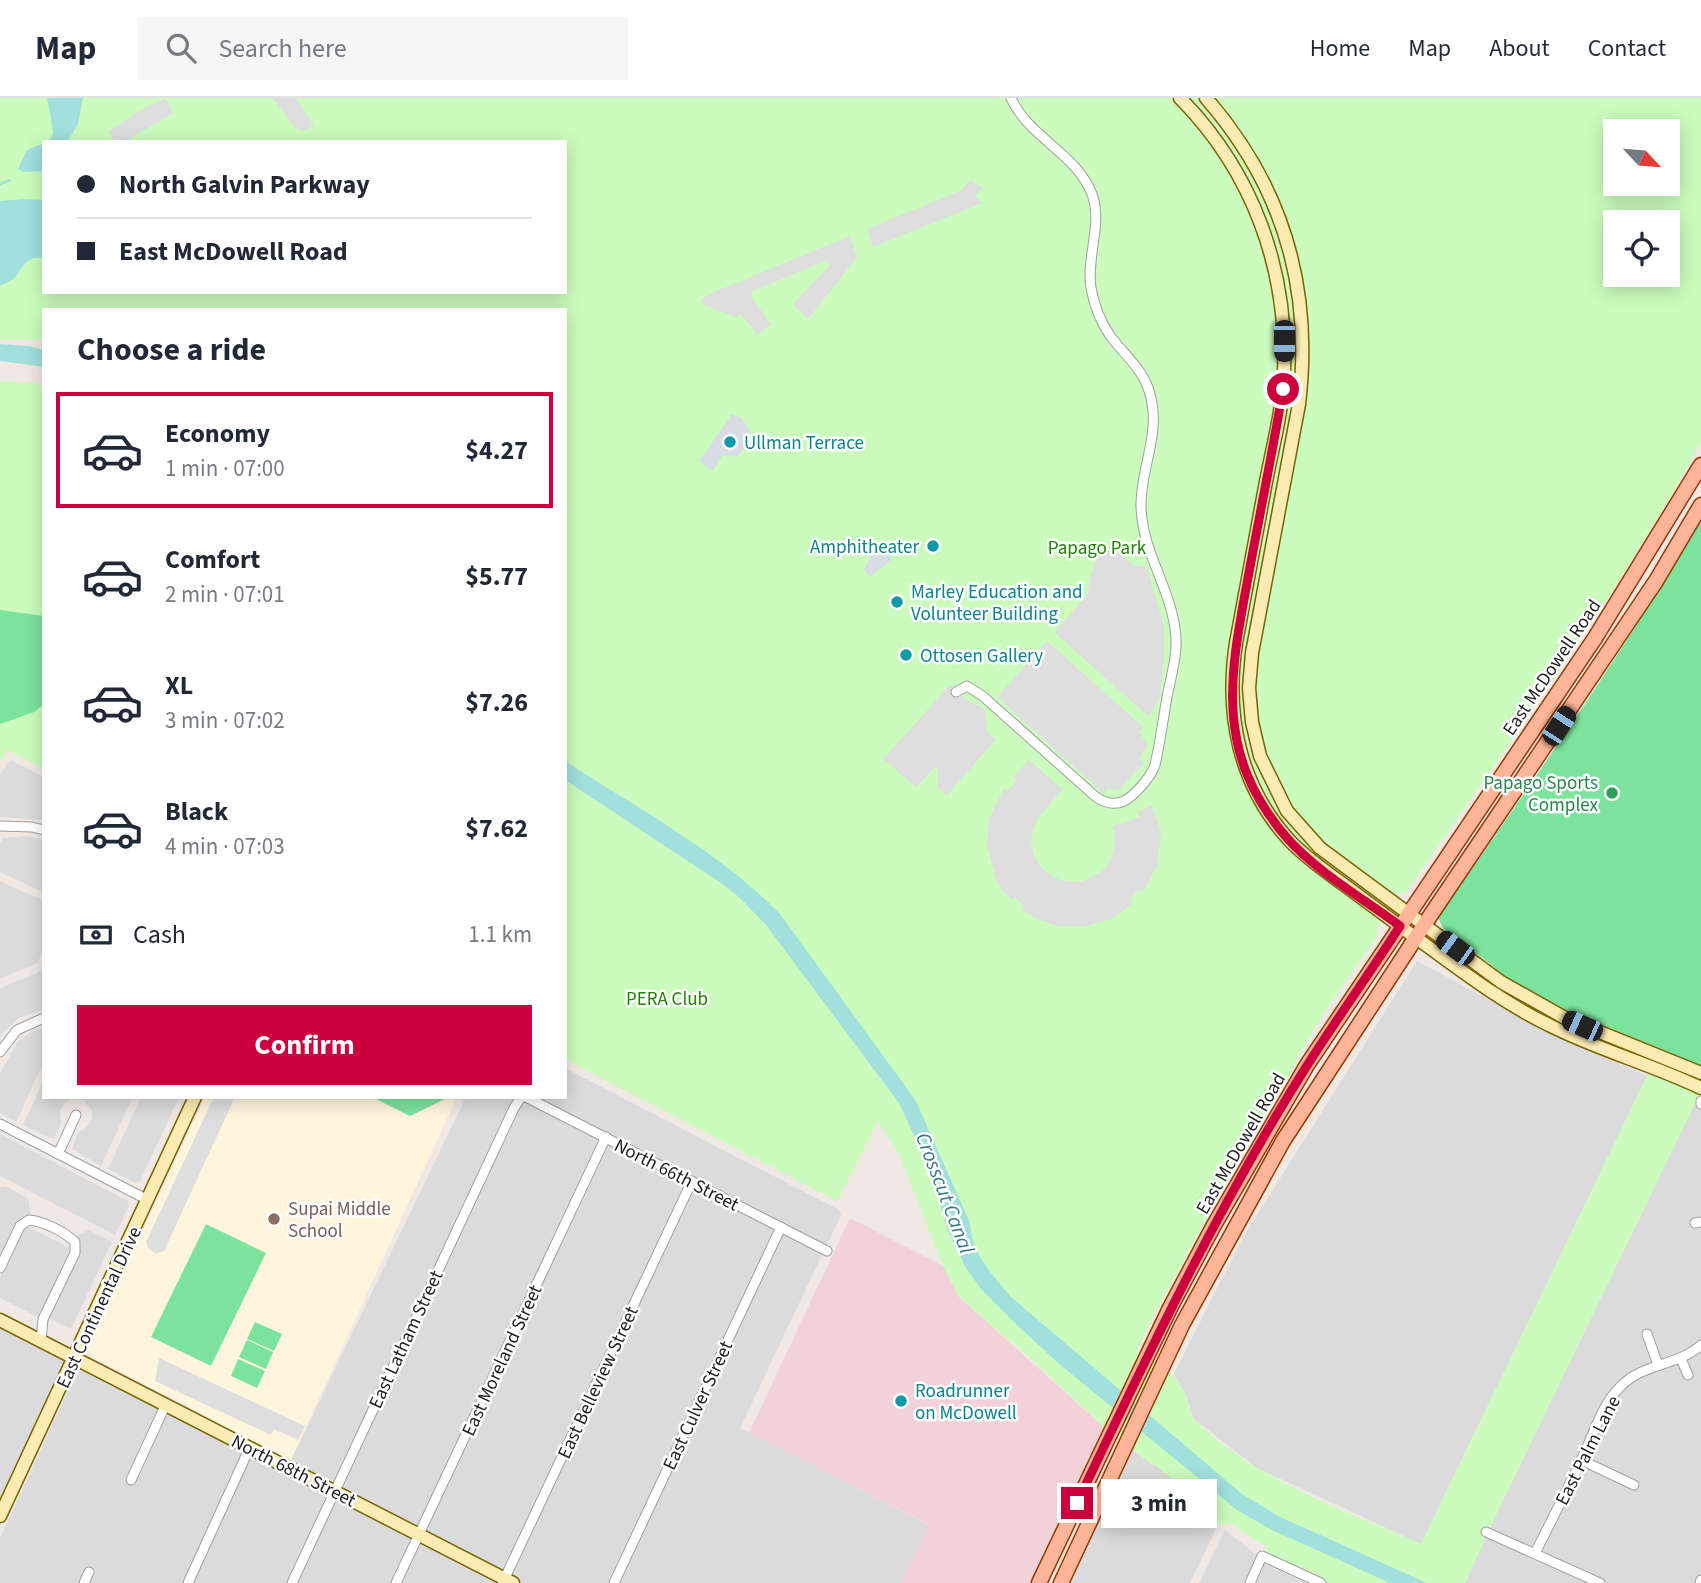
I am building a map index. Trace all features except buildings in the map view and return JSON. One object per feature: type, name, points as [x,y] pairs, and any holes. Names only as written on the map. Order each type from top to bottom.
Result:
[{"type":"main road","points":[[1180,98],[1220,145],[1256,207],[1275,265],[1283,316],[1283,389],[1233,659],[1231,709],[1241,755],[1259,797],[1290,840],[1334,877],[1404,920]]},
{"type":"main road","points":[[1206,98],[1248,153],[1274,203],[1293,262],[1302,321],[1303,366],[1299,404],[1251,661],[1250,707],[1255,739],[1273,788],[1297,825],[1320,848],[1502,1000],[1576,1038],[1701,1088]]},
{"type":"main road","name":"East McDowell Road","points":[[1039,1583],[1206,1242],[1307,1065],[1595,638],[1701,465]]},
{"type":"main road","name":"East McDowell Road","points":[[1061,1583],[1182,1325],[1261,1181],[1330,1066],[1589,682],[1701,505]]},
{"type":"main road","points":[[1420,932],[1551,1011],[1701,1073]]},
{"type":"main road","points":[[1576,1038],[1582,1026]]},
{"type":"main road","points":[[1206,1242],[1237,1202],[1261,1181],[1262,1160],[1278,1131],[1291,1094]]},
{"type":"main road","name":"East Continental Drive","points":[[0,1516],[194,1099]]},
{"type":"main road","name":"North 68th Street","points":[[0,1320],[334,1490],[506,1582]]},
{"type":"street","points":[[956,692],[967,686],[985,698],[1096,797],[1109,804],[1120,804],[1129,799],[1155,768],[1176,645],[1176,630],[1150,551],[1141,506],[1154,414],[1144,377],[1137,365],[1112,338],[1097,310],[1090,272],[1096,217],[1093,195],[1080,172],[1027,122],[1011,98]]},
{"type":"street","points":[[0,826],[42,830]]},
{"type":"street","points":[[0,1052],[18,1030],[42,1019]]},
{"type":"street","name":"East Latham Street","points":[[292,1583],[508,1120],[523,1099]]},
{"type":"street","name":"North 66th Street","points":[[528,1099],[827,1251]]},
{"type":"street","points":[[58,1154],[76,1115]]},
{"type":"street","points":[[0,1124],[148,1200]]},
{"type":"street","name":"East Moreland Street","points":[[396,1583],[606,1137]]},
{"type":"street","name":"East Belleview Street","points":[[506,1582],[692,1181]]},
{"type":"street","points":[[0,1268],[20,1226],[29,1220],[58,1231],[75,1242],[75,1253],[43,1319],[41,1341]]},
{"type":"street","name":"East Culver Street","points":[[614,1583],[781,1227]]},
{"type":"street","points":[[24,1333],[43,1319]]},
{"type":"street","points":[[1647,1334],[1658,1365]]},
{"type":"street","name":"East Palm Lane","points":[[1535,1553],[1610,1400],[1621,1386],[1634,1376],[1658,1365],[1681,1359],[1701,1345]]},
{"type":"street","points":[[1681,1359],[1688,1375]]},
{"type":"street","points":[[131,1480],[166,1404]]},
{"type":"street","points":[[188,1583],[250,1447]]},
{"type":"street","points":[[1581,1460],[1634,1485]]},
{"type":"street","points":[[1486,1532],[1600,1583]]},
{"type":"street","points":[[1250,1583],[1262,1556],[1321,1583]]},
{"type":"street","points":[[84,1583],[89,1572]]},
{"type":"shaded area","points":[[165,98],[174,113],[127,140],[115,140],[108,132],[137,112]]},
{"type":"shaded area","points":[[273,98],[296,98],[314,126],[303,131],[295,128]]},
{"type":"shaded area","points":[[970,180],[983,188],[974,197],[982,203],[873,247],[867,229],[960,191]]},
{"type":"shaded area","points":[[850,236],[857,257],[808,319],[793,304],[830,265],[827,260],[753,291],[751,296],[771,324],[757,335],[740,314],[736,317],[701,302],[714,292]]},
{"type":"shaded area","name":"Ullman Terrace","points":[[732,414],[741,418],[750,430],[750,441],[738,456],[723,455],[713,471],[700,460]]},
{"type":"shaded area","points":[[1101,544],[1118,552],[1133,565],[1147,567],[1164,627],[1160,697],[1149,717],[1054,632],[1087,595]]},
{"type":"shaded area","points":[[882,546],[891,550],[891,560],[870,577],[864,569],[875,549]]},
{"type":"shaded area","points":[[1047,641],[1143,727],[1139,732],[1148,745],[1139,758],[1144,763],[1118,791],[1108,788],[1103,793],[997,697]]},
{"type":"shaded area","points":[[950,685],[965,699],[985,709],[987,732],[996,739],[947,795],[938,788],[937,765],[916,787],[883,759]]},
{"type":"shaded area","points":[[1029,760],[1062,789],[1038,818],[1031,842],[1040,866],[1062,881],[1081,882],[1099,873],[1108,864],[1113,852],[1115,839],[1112,826],[1140,817],[1138,812],[1152,805],[1161,833],[1157,866],[1143,892],[1138,890],[1130,899],[1133,903],[1111,919],[1086,926],[1058,926],[1039,920],[1021,909],[1023,906],[1015,897],[1011,900],[997,883],[987,846],[989,819],[1004,788],[1008,791],[1016,781],[1013,777]]},
{"type":"shaded area","points":[[13,761],[42,776],[42,820],[0,817],[0,775],[8,762]]},
{"type":"shaded area","points":[[28,836],[42,840],[42,892],[0,872],[0,844],[3,838]]},
{"type":"shaded area","points":[[0,881],[42,900],[42,954],[37,963],[0,979]]},
{"type":"shaded area","points":[[1417,961],[1565,1040],[1647,1076],[1421,1544],[1257,1468],[1194,1419],[1185,1393],[1174,1374],[1243,1237]]},
{"type":"shaded area","points":[[42,969],[42,1010],[18,1018],[0,1035],[0,988]]},
{"type":"shaded area","points":[[42,1029],[42,1068],[16,1122],[0,1113],[0,1074],[17,1043],[28,1034]]},
{"type":"shaded area","points":[[567,1069],[839,1210],[841,1215],[740,1428],[930,1525],[901,1583],[0,1583],[0,1538],[78,1369],[285,1473],[465,1099],[567,1099]]},
{"type":"shaded area","points":[[42,1083],[42,1099],[71,1099],[60,1111],[61,1125],[53,1139],[23,1125]]},
{"type":"shaded area","points":[[71,1099],[132,1099],[101,1166],[72,1149],[78,1133],[87,1127],[92,1119],[92,1110],[83,1100]]},
{"type":"shaded area","points":[[140,1099],[178,1099],[140,1181],[136,1183],[108,1169]]},
{"type":"shaded area","name":"Supai Middle School","points":[[204,1099],[456,1099],[290,1461],[96,1359],[88,1350]]},
{"type":"shaded area","points":[[213,1099],[234,1099],[164,1251],[156,1254],[148,1248],[146,1242]]},
{"type":"shaded area","points":[[1695,1103],[1701,1106],[1701,1583],[1465,1583],[1493,1521]]},
{"type":"shaded area","points":[[0,1134],[128,1201],[129,1206],[115,1235],[0,1176]]},
{"type":"shaded area","points":[[5,1186],[28,1198],[31,1215],[18,1221],[0,1257],[0,1188]]},
{"type":"shaded area","points":[[850,1218],[943,1266],[959,1297],[1106,1429],[1031,1583],[901,1583],[929,1524],[749,1433]]},
{"type":"shaded area","points":[[28,1227],[70,1248],[71,1251],[38,1317],[0,1298],[0,1278],[24,1228]]},
{"type":"shaded area","points":[[89,1230],[112,1242],[71,1329],[48,1318],[80,1252],[80,1242],[76,1236]]},
{"type":"shaded area","points":[[0,1326],[67,1360],[0,1500]]},
{"type":"shaded area","points":[[159,1358],[305,1426],[298,1440],[274,1429],[271,1435],[155,1381]]},
{"type":"shaded area","points":[[1131,1448],[1150,1462],[1147,1458],[1215,1515],[1218,1524],[1190,1583],[1067,1583]]},
{"type":"shaded area","points":[[1225,1530],[1273,1568],[1307,1583],[1199,1583]]},
{"type":"green space","name":"Papago Park","points":[[0,98],[1701,98],[1701,442],[1633,558],[1560,671],[1406,892],[1395,895],[1377,928],[1378,935],[1327,1008],[1296,1060],[1292,1072],[1244,1149],[1147,1328],[1138,1350],[1175,1378],[1196,1421],[1219,1442],[1245,1460],[1302,1492],[1421,1544],[1647,1076],[1665,1050],[1701,1066],[1701,1090],[1465,1583],[1321,1583],[1262,1556],[1268,1548],[1231,1524],[1218,1524],[1215,1515],[1153,1463],[1154,1466],[1106,1429],[959,1297],[943,1266],[899,1154],[878,1121],[837,1201],[567,1060],[567,308],[42,308],[42,340],[0,340]]},
{"type":"green space","points":[[0,381],[37,383],[42,387],[42,768],[7,750],[0,761]]},
{"type":"green space","name":"Papago Sports Complex","points":[[1701,521],[1701,1066],[1549,1004],[1510,982],[1443,928],[1438,918],[1606,673]]},
{"type":"green space","points":[[0,610],[42,616],[42,706],[34,712],[0,724]]},
{"type":"green space","points":[[376,1099],[445,1099],[410,1116]]},
{"type":"green space","points":[[206,1224],[266,1253],[211,1366],[151,1337]]},
{"type":"green space","points":[[255,1322],[282,1334],[274,1351],[247,1339]]},
{"type":"green space","points":[[247,1340],[273,1352],[266,1369],[239,1357]]},
{"type":"green space","points":[[238,1359],[265,1371],[257,1388],[231,1376]]},
{"type":"water","points":[[47,98],[83,98],[78,124],[68,140],[49,140],[53,132]]},
{"type":"water","points":[[42,144],[42,171],[23,172],[18,169],[27,150]]},
{"type":"water","points":[[42,200],[42,259],[30,260],[14,278],[0,286],[0,201]]},
{"type":"water","points":[[0,344],[42,349],[42,367],[0,361]]},
{"type":"water","name":"Crosscut Canal","points":[[567,762],[705,851],[780,914],[916,1101],[970,1223],[974,1244],[990,1272],[1011,1297],[1242,1494],[1278,1516],[1427,1583],[1390,1583],[1272,1530],[1237,1510],[1058,1363],[1017,1325],[981,1289],[966,1268],[948,1231],[930,1170],[899,1103],[766,925],[739,897],[567,781]]},
{"type":"waterway","points":[[0,184],[10,180]]},
{"type":"place","name":"Ullman Terrace","points":[[730,442]]},
{"type":"place","name":"Amphitheater","points":[[933,546]]},
{"type":"place","name":"Marley Education and Volunteer Building","points":[[897,602]]},
{"type":"place","name":"Ottosen Gallery","points":[[906,655]]},
{"type":"place","name":"Papago Sports Complex","points":[[1612,793]]},
{"type":"place","name":"Supai Middle School","points":[[274,1219]]},
{"type":"place","name":"Roadrunner on McDowell","points":[[901,1401]]},
{"type":"route","points":[[1077,1503],[1170,1308],[1214,1225],[1307,1065],[1400,926],[1298,849],[1281,831],[1251,782],[1234,728],[1231,709],[1233,659],[1283,389]]},
{"type":"park label","name":"PERA Club","points":[[667,998]]}]
